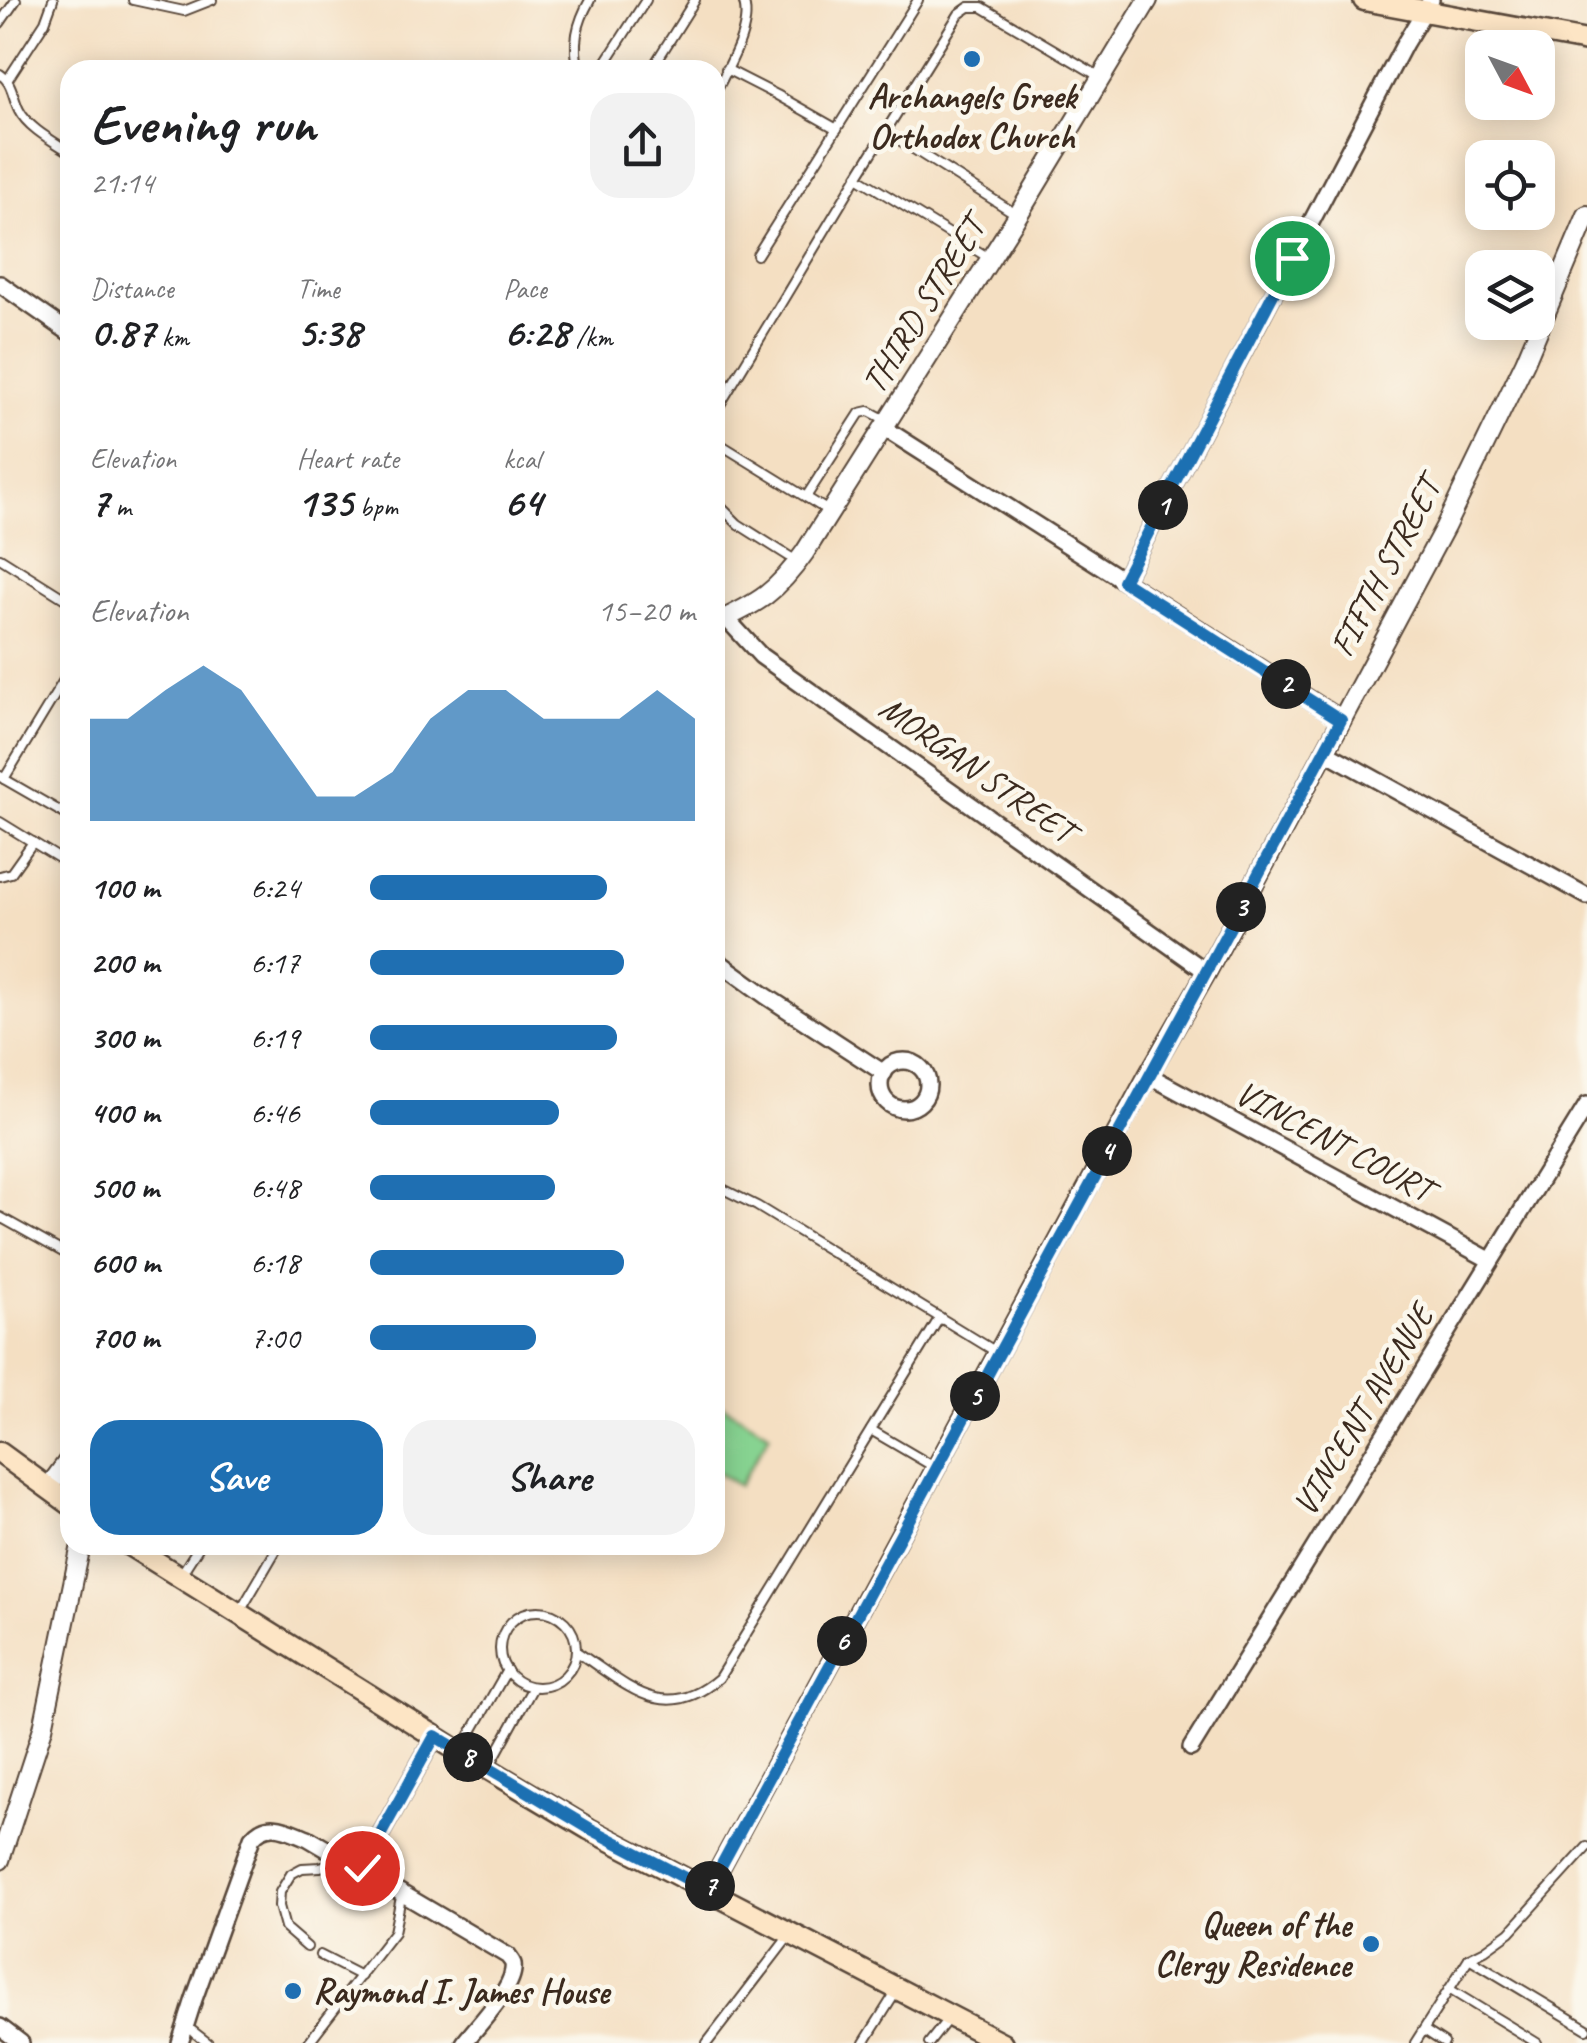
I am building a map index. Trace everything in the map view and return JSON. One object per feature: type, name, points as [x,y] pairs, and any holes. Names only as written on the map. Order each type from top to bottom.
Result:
[{"type":"main road","points":[[1364,0],[1428,6],[1587,41]]},
{"type":"main road","points":[[0,1453],[60,1497]]},
{"type":"main road","points":[[145,1555],[589,1828],[1002,2043]]},
{"type":"street","name":"THIRD STREET","points":[[725,618],[762,600],[798,562],[1018,215],[1148,0]]},
{"type":"street","points":[[1123,581],[1428,6]]},
{"type":"street","name":"FIFTH STREET","points":[[708,1890],[1444,527],[1490,436],[1587,215]]},
{"type":"street","points":[[0,284],[60,326]]},
{"type":"street","points":[[886,424],[1341,720]]},
{"type":"street","name":"MORGAN STREET","points":[[725,624],[761,656],[1206,972]]},
{"type":"street","points":[[1324,752],[1586,893]]},
{"type":"street","points":[[725,966],[884,1073]]},
{"type":"street","name":"VINCENT COURT","points":[[1148,1075],[1490,1260]]},
{"type":"street","name":"VINCENT AVENUE","points":[[1191,1748],[1587,1105]]},
{"type":"street","points":[[48,1488],[60,1472]]},
{"type":"street","points":[[1,1852],[43,1728],[79,1555]]},
{"type":"street","points":[[362,1868],[435,1736]]},
{"type":"street","points":[[180,2043],[252,1838],[263,1828],[280,1828],[308,1838],[508,1956],[513,1963],[508,1985],[464,2043]]},
{"type":"street","points":[[0,2027],[22,2043]]},
{"type":"lane","points":[[0,23],[16,0]]},
{"type":"lane","points":[[53,0],[45,22],[4,76],[20,113],[60,145]]},
{"type":"lane","points":[[133,0],[184,11],[212,0]]},
{"type":"lane","points":[[577,60],[576,28],[590,0]]},
{"type":"lane","points":[[607,60],[646,0]]},
{"type":"lane","points":[[657,60],[695,0]]},
{"type":"lane","points":[[743,0],[748,11],[745,30],[726,69],[837,130]]},
{"type":"lane","points":[[757,256],[918,0]]},
{"type":"lane","points":[[725,396],[959,14],[968,7],[982,7],[1102,78]]},
{"type":"lane","points":[[885,131],[1018,215]]},
{"type":"lane","points":[[857,177],[990,259]]},
{"type":"lane","points":[[806,497],[860,413],[869,411],[886,424]]},
{"type":"lane","points":[[725,446],[831,512]]},
{"type":"lane","points":[[725,512],[798,562]]},
{"type":"lane","points":[[0,558],[60,596]]},
{"type":"lane","points":[[60,686],[2,777],[60,812]]},
{"type":"lane","points":[[0,822],[60,859]]},
{"type":"lane","points":[[0,876],[11,874],[33,842]]},
{"type":"lane","points":[[725,1191],[757,1206],[998,1353]]},
{"type":"lane","points":[[0,1217],[60,1250]]},
{"type":"lane","points":[[577,1652],[643,1694],[662,1701],[681,1700],[702,1692],[718,1678],[940,1317]]},
{"type":"lane","points":[[871,1430],[936,1468]]},
{"type":"lane","points":[[179,1577],[193,1555]]},
{"type":"lane","points":[[239,1614],[273,1555]]},
{"type":"lane","points":[[535,1610],[560,1617],[570,1627],[577,1652],[573,1665],[556,1683],[533,1687],[521,1683],[507,1670],[500,1655],[500,1643],[512,1622],[535,1610]]},
{"type":"lane","points":[[460,1752],[507,1670]]},
{"type":"lane","points":[[488,1769],[533,1687]]},
{"type":"lane","points":[[1415,2043],[1469,1958],[1510,1932],[1587,1847]]},
{"type":"lane","points":[[307,1947],[285,1928],[280,1892],[290,1874],[345,1859]]},
{"type":"lane","points":[[308,2043],[394,1932],[402,1892]]},
{"type":"lane","points":[[707,2043],[792,1933]]},
{"type":"lane","points":[[320,1955],[361,1976]]},
{"type":"lane","points":[[1469,1958],[1587,2029]]},
{"type":"lane","points":[[864,2043],[898,1988]]},
{"type":"lane","points":[[1449,1989],[1537,2043]]},
{"type":"lane","points":[[929,2043],[951,2015]]},
{"type":"lane","points":[[186,2026],[208,2043]]},
{"type":"lane","points":[[1424,2030],[1444,2043]]},
{"type":"green space","points":[[725,1407],[770,1434],[739,1486],[725,1477]]},
{"type":"place","name":"Archangels Greek Orthodox Church","points":[[972,59]]},
{"type":"place","name":"Queen of the Clergy Residence","points":[[1371,1944]]},
{"type":"place","name":"Raymond I. James House","points":[[293,1991]]},
{"type":"route","points":[[362,1868],[435,1736],[589,1828],[708,1890],[1341,720],[1123,581],[1292,258]]}]
